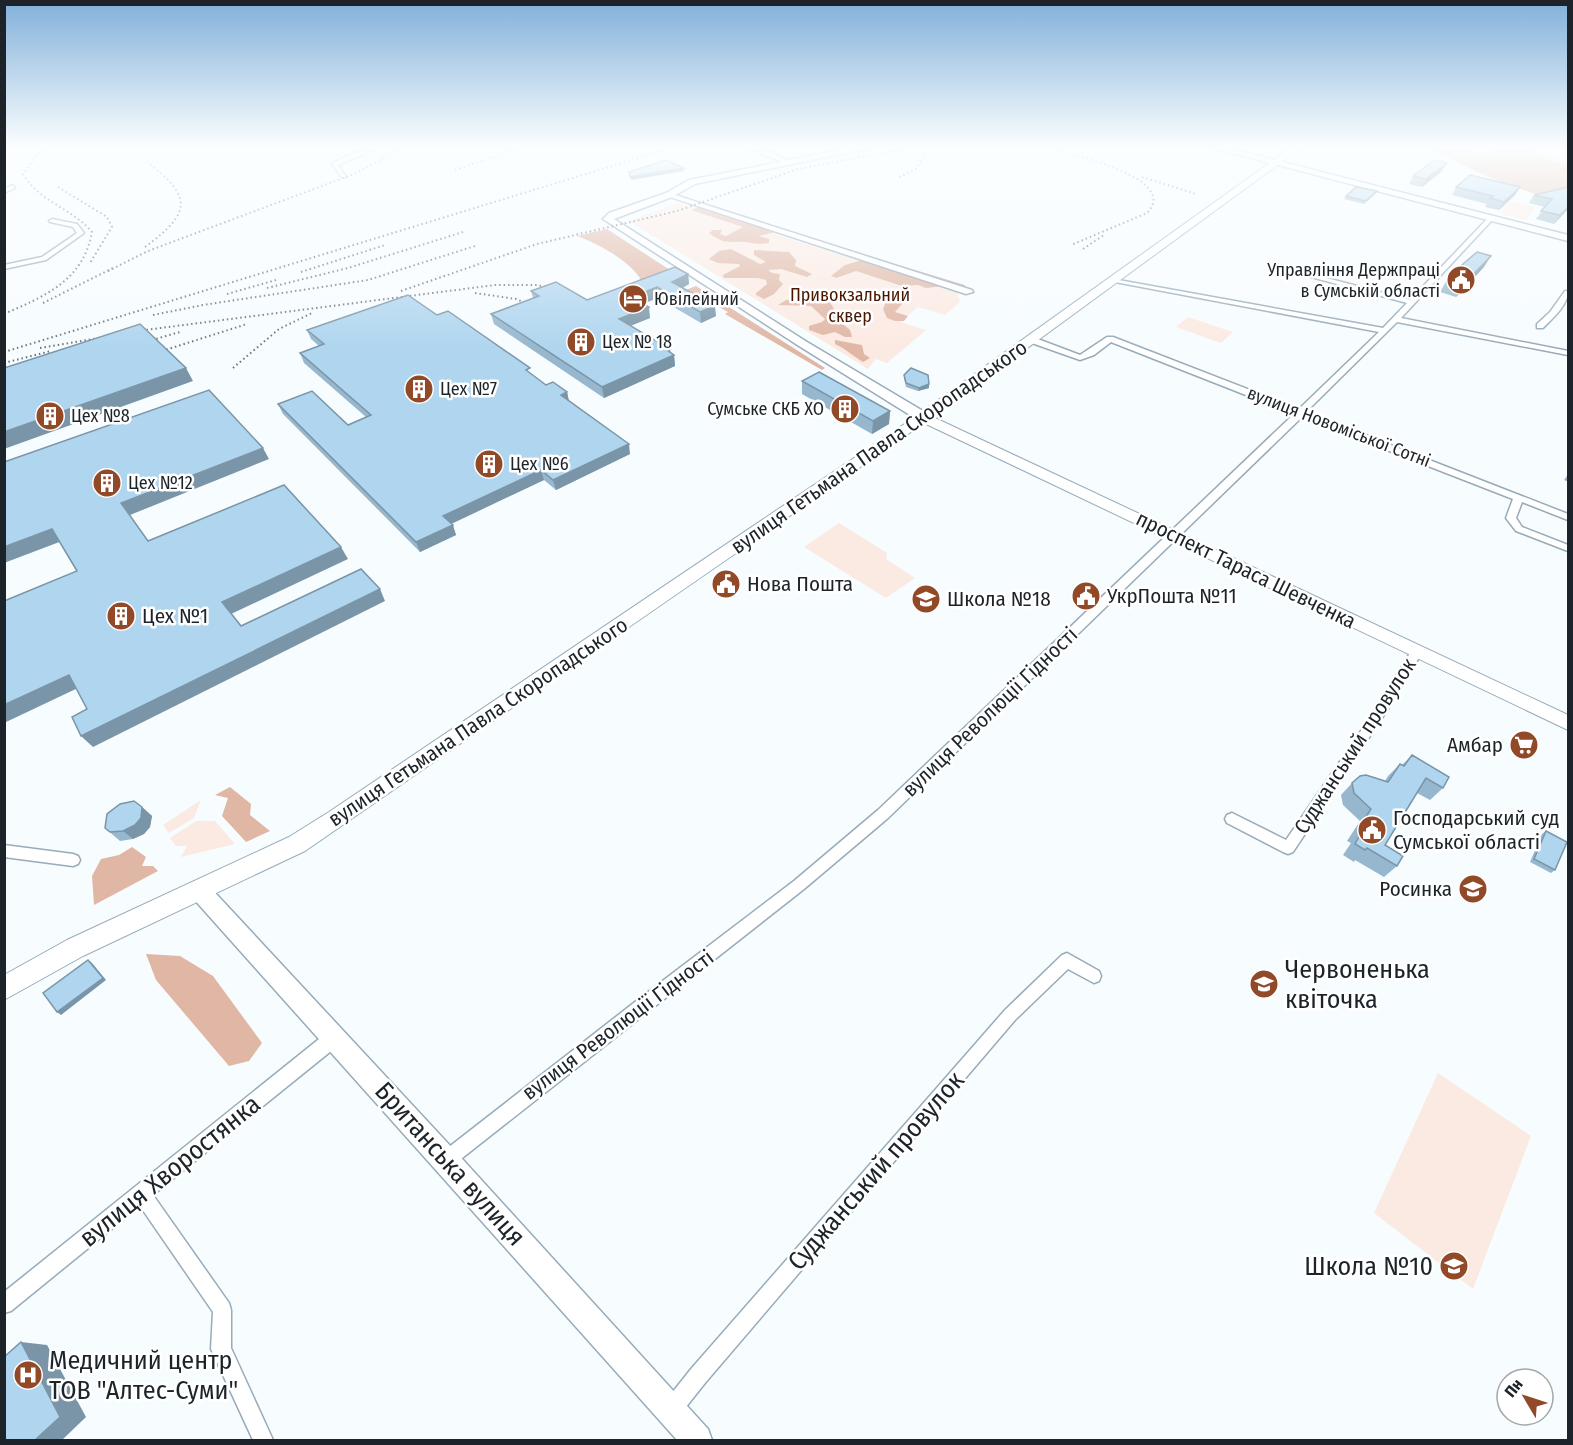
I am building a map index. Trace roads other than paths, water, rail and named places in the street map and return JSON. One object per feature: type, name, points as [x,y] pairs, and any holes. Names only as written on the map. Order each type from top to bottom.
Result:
[{"type":"main road","points":[[614,214],[608,219],[923,417]]},
{"type":"main road","name":"вулиця Гетьмана Павла Скоропадського","points":[[4,988],[75,948],[297,844],[923,417],[1205,214]]},
{"type":"main road","points":[[1477,214],[1569,238]]},
{"type":"main road","name":"проспект Тараса Шевченка","points":[[923,417],[1569,723]]},
{"type":"main road","name":"Британська вулиця","points":[[199,890],[335,1037],[697,1440]]},
{"type":"street","points":[[729,214],[969,292]]},
{"type":"street","name":"вулиця Революції Гідності","points":[[446,1160],[630,1014],[799,885],[883,814],[1385,331],[1491,218]]},
{"type":"street","points":[[4,267],[44,259],[81,233],[75,225],[52,221]]},
{"type":"street","points":[[1277,267],[1411,302]]},
{"type":"street","points":[[1115,280],[1385,331]]},
{"type":"street","points":[[1540,326],[1569,292]]},
{"type":"street","points":[[1395,319],[1569,353]]},
{"type":"street","name":"вулиця Новоміської Сотні","points":[[1032,340],[1080,358],[1110,339],[1569,517]]},
{"type":"street","points":[[1519,497],[1511,518],[1519,529],[1569,548]]},
{"type":"street","name":"Суджанський провулок","points":[[1232,819],[1288,848],[1384,706],[1417,651]]},
{"type":"street","points":[[4,850],[73,860]]},
{"type":"street","name":"Суджанський провулок","points":[[670,1412],[698,1376],[1010,1015],[1067,960],[1094,976]]},
{"type":"street","name":"вулиця Хворостянка","points":[[4,1304],[335,1037]]},
{"type":"street","points":[[141,1194],[222,1310],[221,1348],[264,1440]]},
{"type":"railway","points":[[4,314],[60,285],[80,263],[92,232],[71,214]]},
{"type":"railway","points":[[90,263],[112,227],[107,217],[103,214]]},
{"type":"railway","points":[[145,247],[161,234],[178,214]]},
{"type":"railway","points":[[108,271],[148,251],[246,214]]},
{"type":"railway","points":[[4,352],[454,214]]},
{"type":"railway","points":[[401,291],[537,244],[662,214]]},
{"type":"railway","points":[[1071,245],[1144,214]]},
{"type":"railway","points":[[267,288],[348,268],[463,232]]},
{"type":"railway","points":[[1083,249],[1104,235]]},
{"type":"railway","points":[[301,272],[385,245]]},
{"type":"railway","points":[[153,315],[203,305],[368,280],[475,246]]},
{"type":"railway","points":[[43,303],[115,267]]},
{"type":"railway","points":[[227,294],[276,280]]},
{"type":"railway","points":[[40,348],[145,330],[495,285],[537,285],[560,290]]},
{"type":"railway","points":[[475,293],[516,299],[538,308]]},
{"type":"railway","points":[[233,368],[279,329],[312,313]]},
{"type":"railway","points":[[162,351],[247,324]]},
{"type":"railway","points":[[152,340],[180,332]]},
{"type":"railway","points":[[4,363],[51,351]]},
{"type":"place","name":"Управління Держпраці в Сумській області","points":[[1461,280]]},
{"type":"place","name":"Ювілейний","points":[[633,299]]},
{"type":"place","name":"Цех № 18","points":[[581,342]]},
{"type":"place","name":"Цех №7","points":[[419,389]]},
{"type":"place","name":"Сумське СКБ ХО","points":[[845,409]]},
{"type":"place","name":"Цех №8","points":[[50,416]]},
{"type":"place","name":"Цех №6","points":[[489,464]]},
{"type":"place","name":"Цех №12","points":[[107,483]]},
{"type":"place","name":"Нова Пошта","points":[[726,584]]},
{"type":"place","name":"УкрПошта №11","points":[[1086,596]]},
{"type":"place","name":"Школа №18","points":[[926,599]]},
{"type":"place","name":"Цех №1","points":[[121,616]]},
{"type":"place","name":"Амбар","points":[[1524,745]]},
{"type":"place","name":"Господарський суд Сумської області","points":[[1372,830]]},
{"type":"place","name":"Росинка","points":[[1473,889]]},
{"type":"place","name":"Червоненька квіточка","points":[[1264,984]]},
{"type":"place","name":"Школа №10","points":[[1454,1266]]},
{"type":"place","name":"Медичний центр ТОВ \"Алтес-Суми\"","points":[[28,1375]]},
{"type":"park label","name":"Привокзальний сквер","points":[[850,305]]}]
